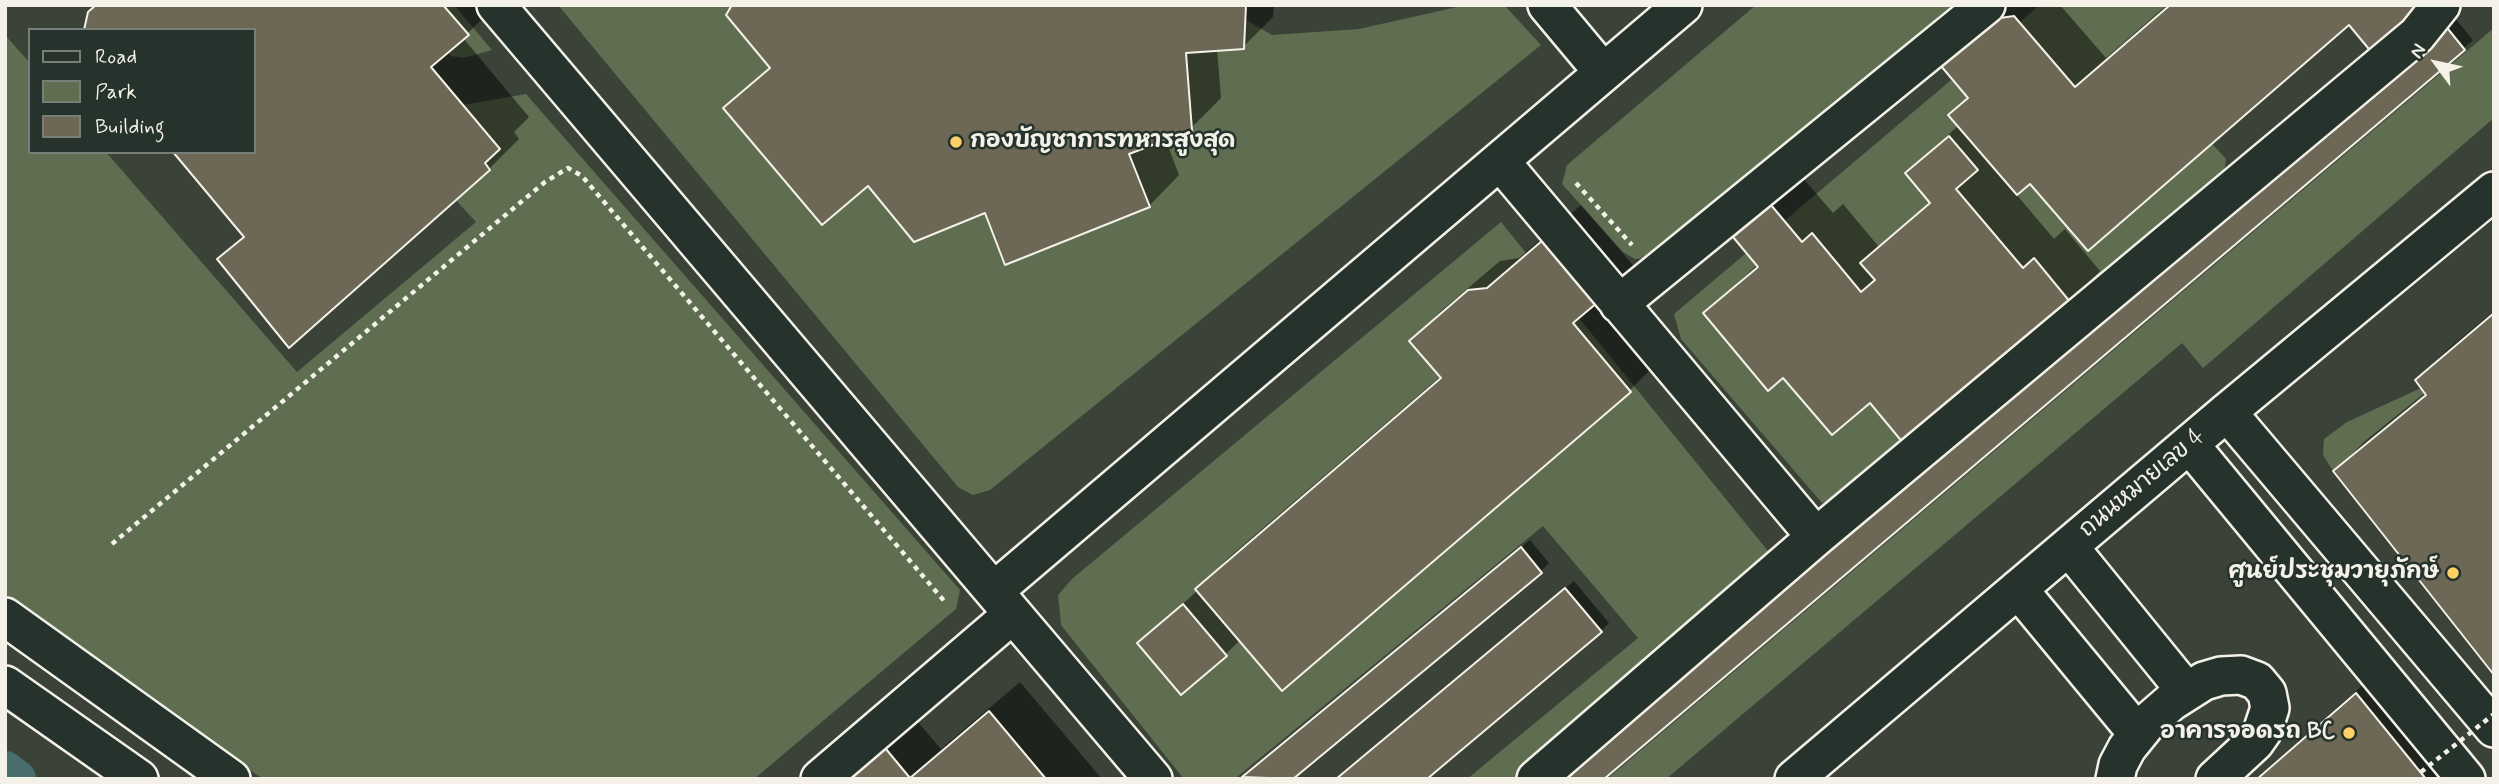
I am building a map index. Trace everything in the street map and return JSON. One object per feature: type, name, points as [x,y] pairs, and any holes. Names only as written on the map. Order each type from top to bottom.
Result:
[{"type":"street","points":[[496,5],[1153,779]]},
{"type":"street","points":[[1547,5],[1603,72]]},
{"type":"street","points":[[820,779],[1003,603],[1500,161],[1683,5]]},
{"type":"street","points":[[1619,304],[1986,5]]},
{"type":"street","points":[[1536,779],[1816,537],[2417,35],[2441,5]]},
{"type":"street","points":[[1500,161],[1816,537]]},
{"type":"street","name":"ถนนหมายเลข 4","points":[[1794,779],[2227,412],[2494,191]]},
{"type":"street","points":[[2227,412],[2494,728]]},
{"type":"street","points":[[2190,445],[2466,779]]},
{"type":"street","points":[[2069,547],[2186,691]]},
{"type":"street","points":[[2018,589],[2137,733]]},
{"type":"street","points":[[5,617],[231,779]]},
{"type":"street","points":[[2115,779],[2118,765],[2137,733],[2186,691],[2204,681],[2221,676],[2241,675],[2257,681],[2267,693],[2270,708],[2262,732],[2247,751],[2215,779]]},
{"type":"street","points":[[5,685],[139,779]]},
{"type":"path","points":[[111,544],[545,182],[568,168],[582,176],[945,602]]},
{"type":"path","points":[[2421,772],[2494,714]]},
{"type":"green space","points":[[409,5],[454,5],[492,50],[463,58],[451,56]]},
{"type":"green space","points":[[558,5],[1220,5],[1272,35],[1359,29],[1466,5],[1499,5],[1506,7],[1541,45],[990,490],[973,495],[958,487]]},
{"type":"green space","points":[[1756,5],[1952,5],[1653,257],[1635,259],[1623,252],[1562,184],[1567,165]]},
{"type":"green space","points":[[2040,5],[2205,5],[2146,71],[2226,159],[2223,179],[1840,496],[1822,503],[1681,339],[1674,314]]},
{"type":"green space","points":[[2494,28],[2494,118],[2203,368],[2182,343],[1666,779],[1607,779]]},
{"type":"green space","points":[[5,35],[28,61],[28,154],[108,154],[297,372],[476,222],[422,163],[434,110],[526,94],[960,590],[956,609],[754,779],[263,779],[5,604]]},
{"type":"green space","points":[[1501,222],[1772,556],[1521,779],[1467,779],[1638,638],[1543,526],[1237,777],[1238,779],[1184,779],[1061,625],[1058,595],[1073,578]]},
{"type":"green space","points":[[2494,326],[2494,340],[2333,471],[2323,455],[2324,439],[2347,422],[2421,388]]},
{"type":"building","points":[[96,5],[443,5],[469,35],[431,67],[500,149],[485,163],[490,170],[289,348],[217,259],[244,237],[175,154],[256,154],[256,28],[84,28],[88,12]]},
{"type":"building","name":"กองบัญชาการทหารสูงสุด","points":[[732,5],[1246,5],[1244,49],[1186,53],[1192,130],[1129,154],[1150,207],[1005,265],[985,213],[914,242],[868,186],[822,225],[723,108],[770,68],[726,15]]},
{"type":"building","points":[[2170,5],[2429,5],[2373,54],[2349,25],[2088,251],[2030,184],[2017,195],[1948,115],[1968,98],[1941,66],[1943,60],[1986,20],[2014,16],[2075,87]]},
{"type":"building","points":[[2444,24],[2465,50],[1604,779],[1553,779]]},
{"type":"building","points":[[1949,136],[1978,170],[1956,189],[2023,268],[2034,258],[2071,303],[1904,444],[1870,403],[1832,435],[1783,378],[1768,391],[1703,313],[1758,267],[1733,237],[1771,205],[1802,242],[1812,233],[1861,292],[1875,280],[1860,263],[1930,203],[1905,173]]},
{"type":"building","points":[[1550,234],[1604,297],[1573,323],[1631,392],[1282,691],[1195,589],[1441,378],[1409,341],[1468,290],[1487,288]]},
{"type":"building","name":"ศูนย์ประชุมวายุภักษ์","points":[[2494,313],[2494,675],[2333,471],[2426,395],[2415,380]]},
{"type":"building","points":[[1521,547],[1542,573],[1293,779],[1242,777]]},
{"type":"building","points":[[1565,588],[1602,632],[1427,779],[1336,779]]},
{"type":"building","points":[[1183,604],[1227,656],[1181,695],[1137,643]]},
{"type":"building","name":"อาคารจอดรถ BC","points":[[2356,693],[2426,779],[2257,779]]},
{"type":"building","points":[[989,711],[1046,779],[840,779],[881,743],[910,778]]},
{"type":"waterway","points":[[5,770],[17,779]]},
{"type":"place","name":"กองบัญชาการทหารสูงสุด","points":[[956,142]]},
{"type":"place","name":"ศูนย์ประชุมวายุภักษ์","points":[[2453,573]]},
{"type":"place","name":"อาคารจอดรถ BC","points":[[2349,733]]}]
